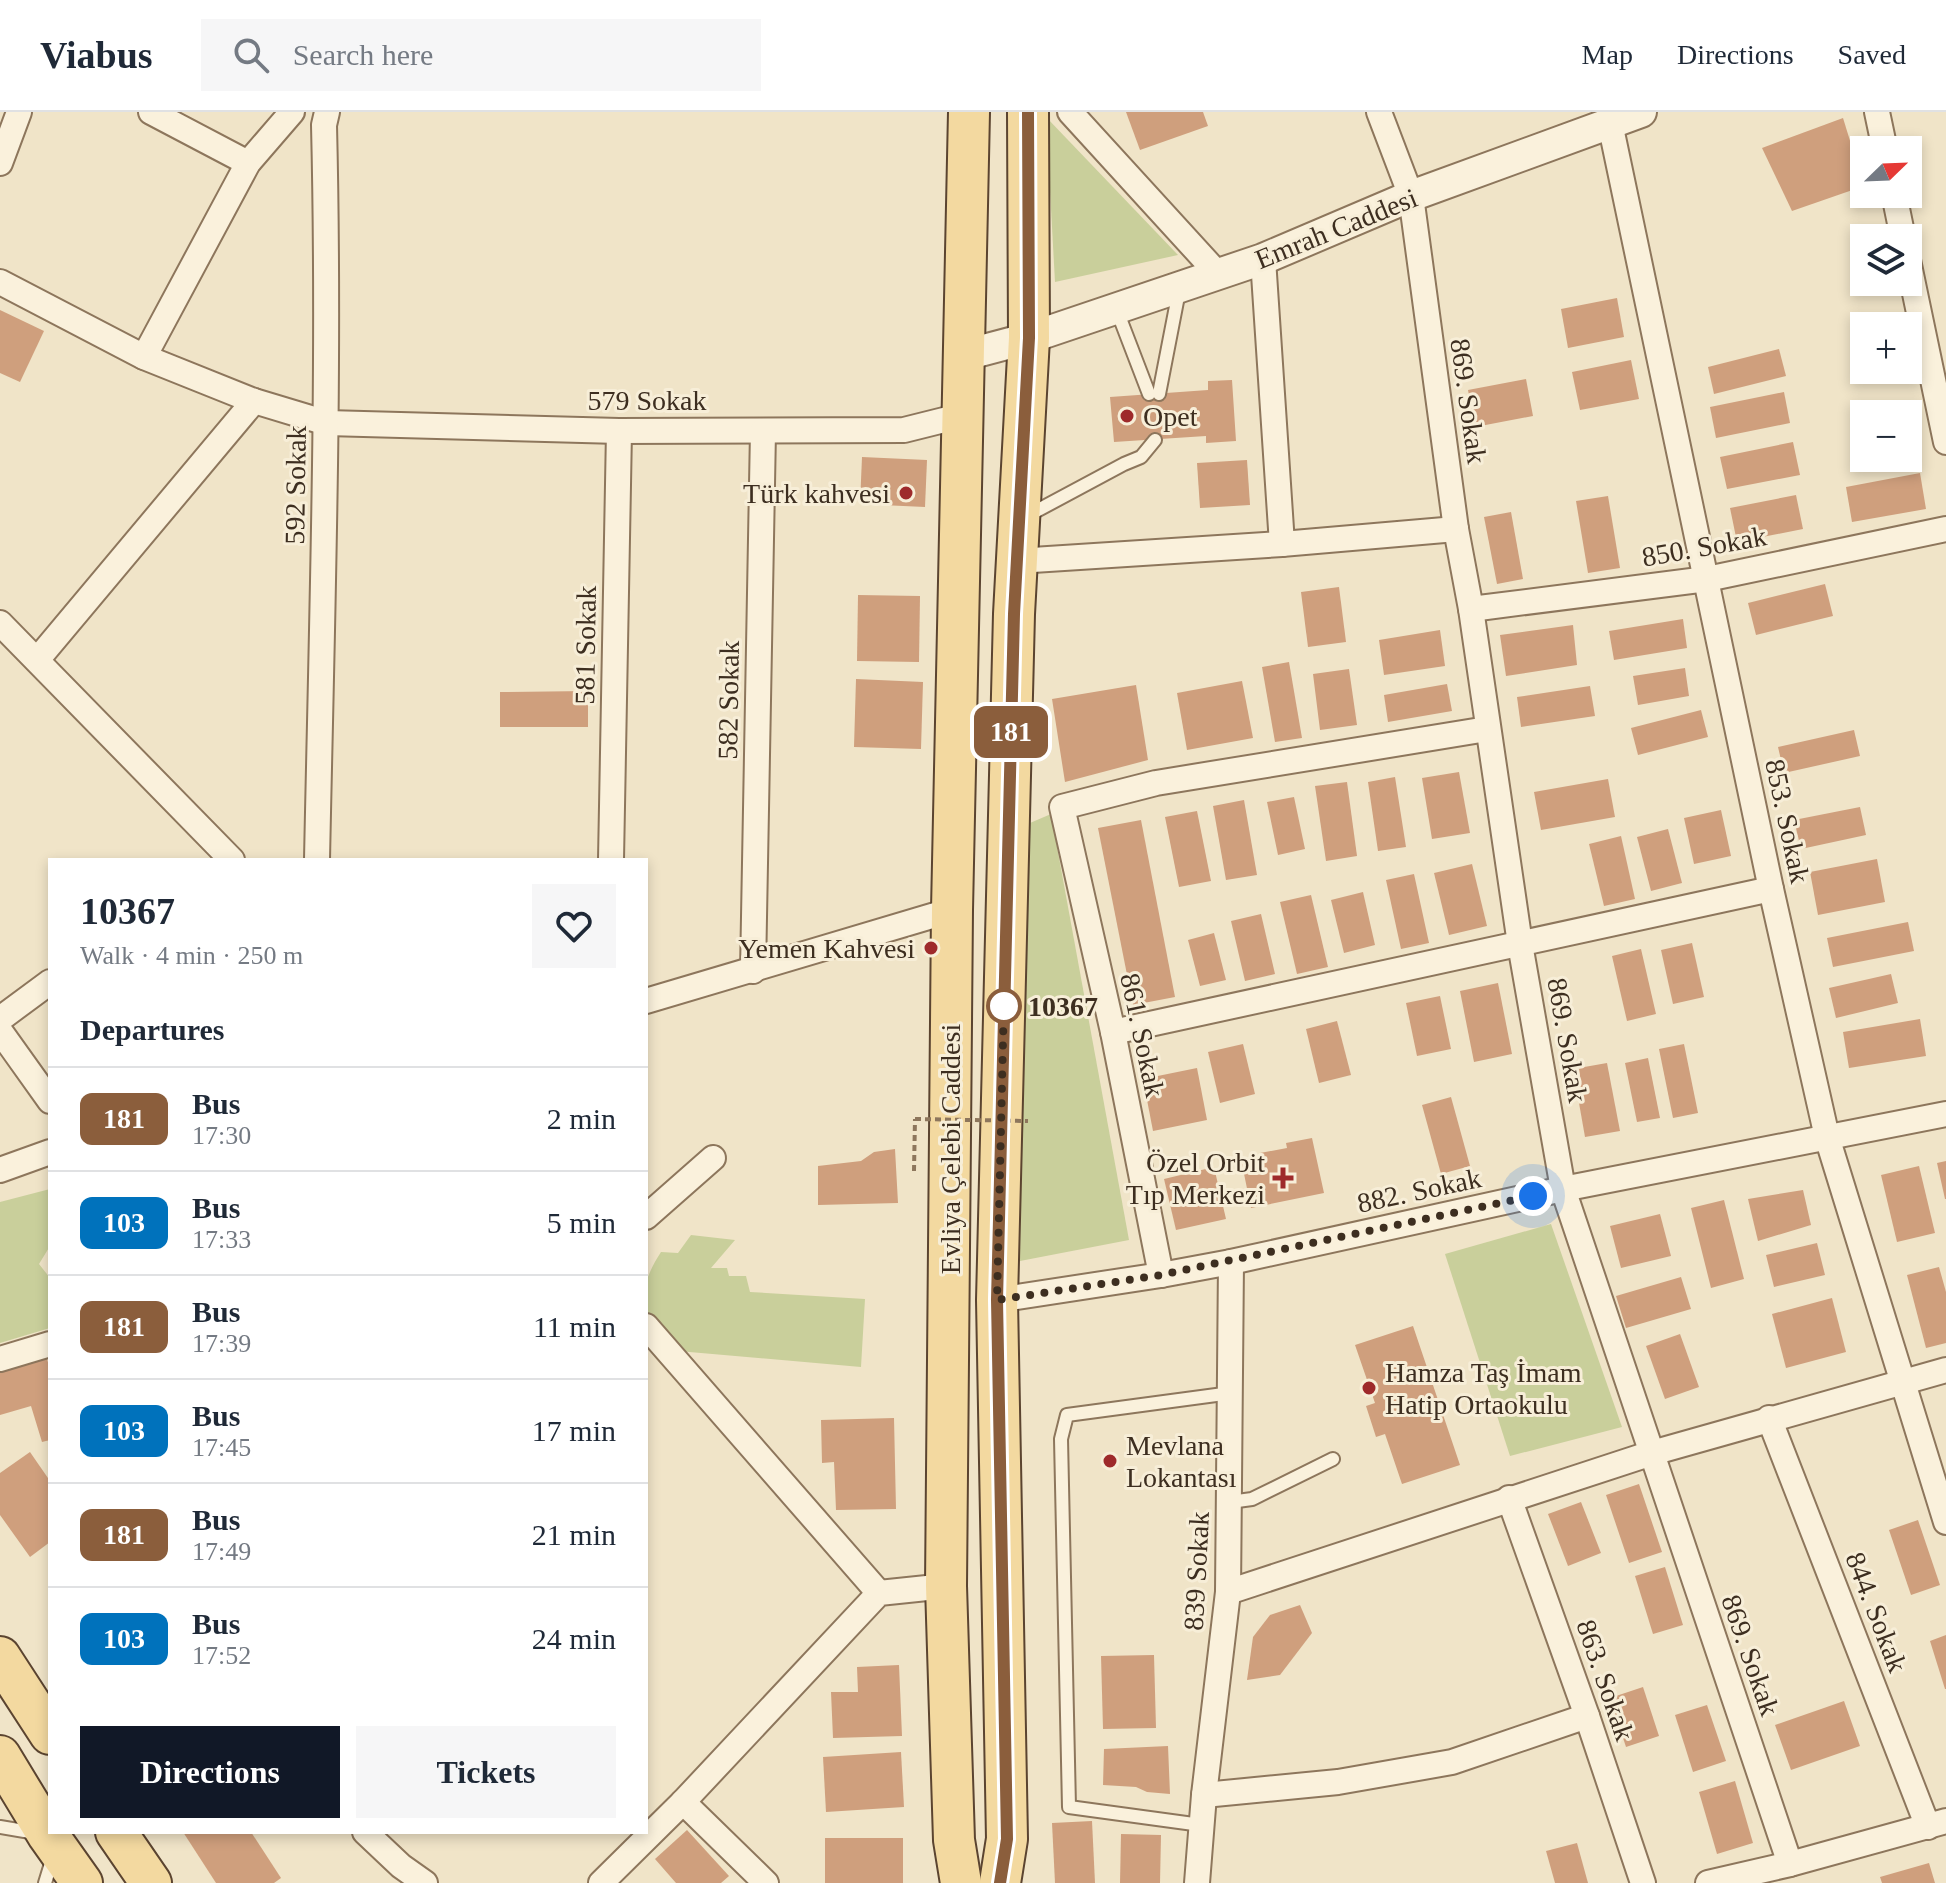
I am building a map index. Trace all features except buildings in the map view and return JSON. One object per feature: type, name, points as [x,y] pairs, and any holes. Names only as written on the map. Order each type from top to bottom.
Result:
[{"type":"main road","points":[[965,355],[969,112]]},
{"type":"main road","name":"Evliya Çelebi Caddesi","points":[[1000,1883],[1007,1839],[997,1300],[1017,561],[1029,338],[1028,112]]},
{"type":"main road","name":"Evliya Çelebi Caddesi","points":[[961,1883],[954,1840],[946,1586],[952,910],[965,355]]},
{"type":"main road","points":[[952,910],[978,940],[984,953],[986,984],[980,1135],[997,1300]]},
{"type":"main road","points":[[0,1657],[48,1731]]},
{"type":"main road","points":[[0,1756],[50,1855],[82,1883]]},
{"type":"main road","points":[[117,1834],[151,1883]]},
{"type":"main road","points":[[1007,1839],[1015,1883]]},
{"type":"main road","points":[[949,1883],[954,1840]]},
{"type":"street","points":[[0,163],[19,112]]},
{"type":"street","points":[[151,112],[248,163]]},
{"type":"street","points":[[144,357],[248,163],[292,112]]},
{"type":"street","name":"592 Sokak","points":[[317,858],[327,423],[328,273],[324,125],[327,112]]},
{"type":"street","points":[[1070,112],[1218,274]]},
{"type":"street","name":"869. Sokak","points":[[1379,112],[1411,196],[1456,529],[1471,609],[1520,944],[1563,1189],[1652,1453],[1781,1872]]},
{"type":"street","name":"Emrah Caddesi","points":[[965,355],[1029,338],[1263,259],[1411,196],[1641,112]]},
{"type":"street","points":[[1877,112],[1882,136]]},
{"type":"street","name":"853. Sokak","points":[[1610,123],[1771,889],[1827,1137],[1946,1522]]},
{"type":"street","points":[[1263,259],[1282,544]]},
{"type":"street","name":"579 Sokak","points":[[0,282],[144,357],[254,401],[327,423],[619,431],[904,430],[964,415]]},
{"type":"street","points":[[1916,296],[1946,442]]},
{"type":"street","points":[[37,660],[254,401]]},
{"type":"street","name":"581 Sokak","points":[[611,858],[619,431]]},
{"type":"street","name":"582 Sokak","points":[[753,971],[763,431]]},
{"type":"street","points":[[1017,561],[1456,529]]},
{"type":"street","name":"850. Sokak","points":[[1471,609],[1707,579],[1946,529]]},
{"type":"street","points":[[0,623],[223,857]]},
{"type":"street","name":"861. Sokak","points":[[1161,1275],[1113,1032],[1062,807],[1156,783],[1487,729]]},
{"type":"street","points":[[1113,1032],[1771,889]]},
{"type":"street","points":[[648,1000],[952,910]]},
{"type":"street","points":[[0,1019],[48,983]]},
{"type":"street","points":[[0,1031],[48,1098]]},
{"type":"street","name":"882. Sokak","points":[[997,1300],[1231,1262],[1563,1189],[1946,1114]]},
{"type":"street","points":[[0,1170],[48,1153]]},
{"type":"street","points":[[648,1215],[713,1158]]},
{"type":"street","name":"839 Sokak","points":[[1197,1883],[1228,1592],[1231,1262]]},
{"type":"street","points":[[648,1328],[879,1593]]},
{"type":"street","points":[[0,1359],[48,1345]]},
{"type":"street","points":[[1228,1592],[1652,1453],[1946,1370]]},
{"type":"street","name":"844. Sokak","points":[[1769,1418],[1941,1824]]},
{"type":"street","name":"863. Sokak","points":[[1509,1498],[1643,1883]]},
{"type":"street","points":[[601,1883],[683,1802],[879,1593],[946,1586]]},
{"type":"street","points":[[1204,1795],[1338,1782],[1452,1762],[1587,1716]]},
{"type":"street","points":[[683,1802],[766,1883]]},
{"type":"street","points":[[1708,1883],[1781,1872],[1941,1824]]},
{"type":"street","points":[[367,1834],[401,1866],[425,1883]]},
{"type":"lane","points":[[1116,308],[1154,394],[1179,287]]},
{"type":"lane","points":[[1019,520],[1141,457],[1155,440]]},
{"type":"lane","points":[[1201,1825],[1069,1807],[1061,1439],[1067,1415],[1231,1393]]},
{"type":"lane","points":[[1230,1502],[1252,1499],[1333,1459]]},
{"type":"lane","points":[[0,1827],[50,1855]]},
{"type":"path","points":[[914,1171],[915,1119],[1028,1121]]},
{"type":"green space","points":[[1046,117],[1178,255],[1055,282]]},
{"type":"green space","points":[[1051,814],[1129,1240],[1020,1261],[1023,826]]},
{"type":"green space","points":[[48,1190],[48,1249],[39,1264],[48,1275],[48,1329],[0,1343],[0,1202]]},
{"type":"green space","points":[[1551,1224],[1622,1427],[1510,1456],[1445,1254]]},
{"type":"green space","points":[[691,1235],[735,1240],[711,1268],[727,1268],[729,1276],[746,1276],[750,1292],[865,1299],[861,1367],[678,1351],[648,1316],[648,1279],[661,1252],[678,1253]]},
{"type":"bus line","name":"181","points":[[1000,1883],[1007,1839],[997,1300],[1014,614],[1029,338],[1028,112]]},
{"type":"place","name":"Opet","points":[[1127,416]]},
{"type":"place","name":"Türk kahvesi","points":[[906,493]]},
{"type":"place","name":"Yemen Kahvesi","points":[[931,948]]},
{"type":"place","name":"10367","points":[[1004,1006]]},
{"type":"place","name":"Özel Orbit Tıp Merkezi","points":[[1283,1178]]},
{"type":"place","name":"Hamza Taş İmam Hatip Ortaokulu","points":[[1369,1388]]},
{"type":"place","name":"Mevlana Lokantası","points":[[1110,1461]]},
{"type":"route","points":[[1004,1006],[1004,997],[997,1300],[1231,1262],[1533,1196]]}]
